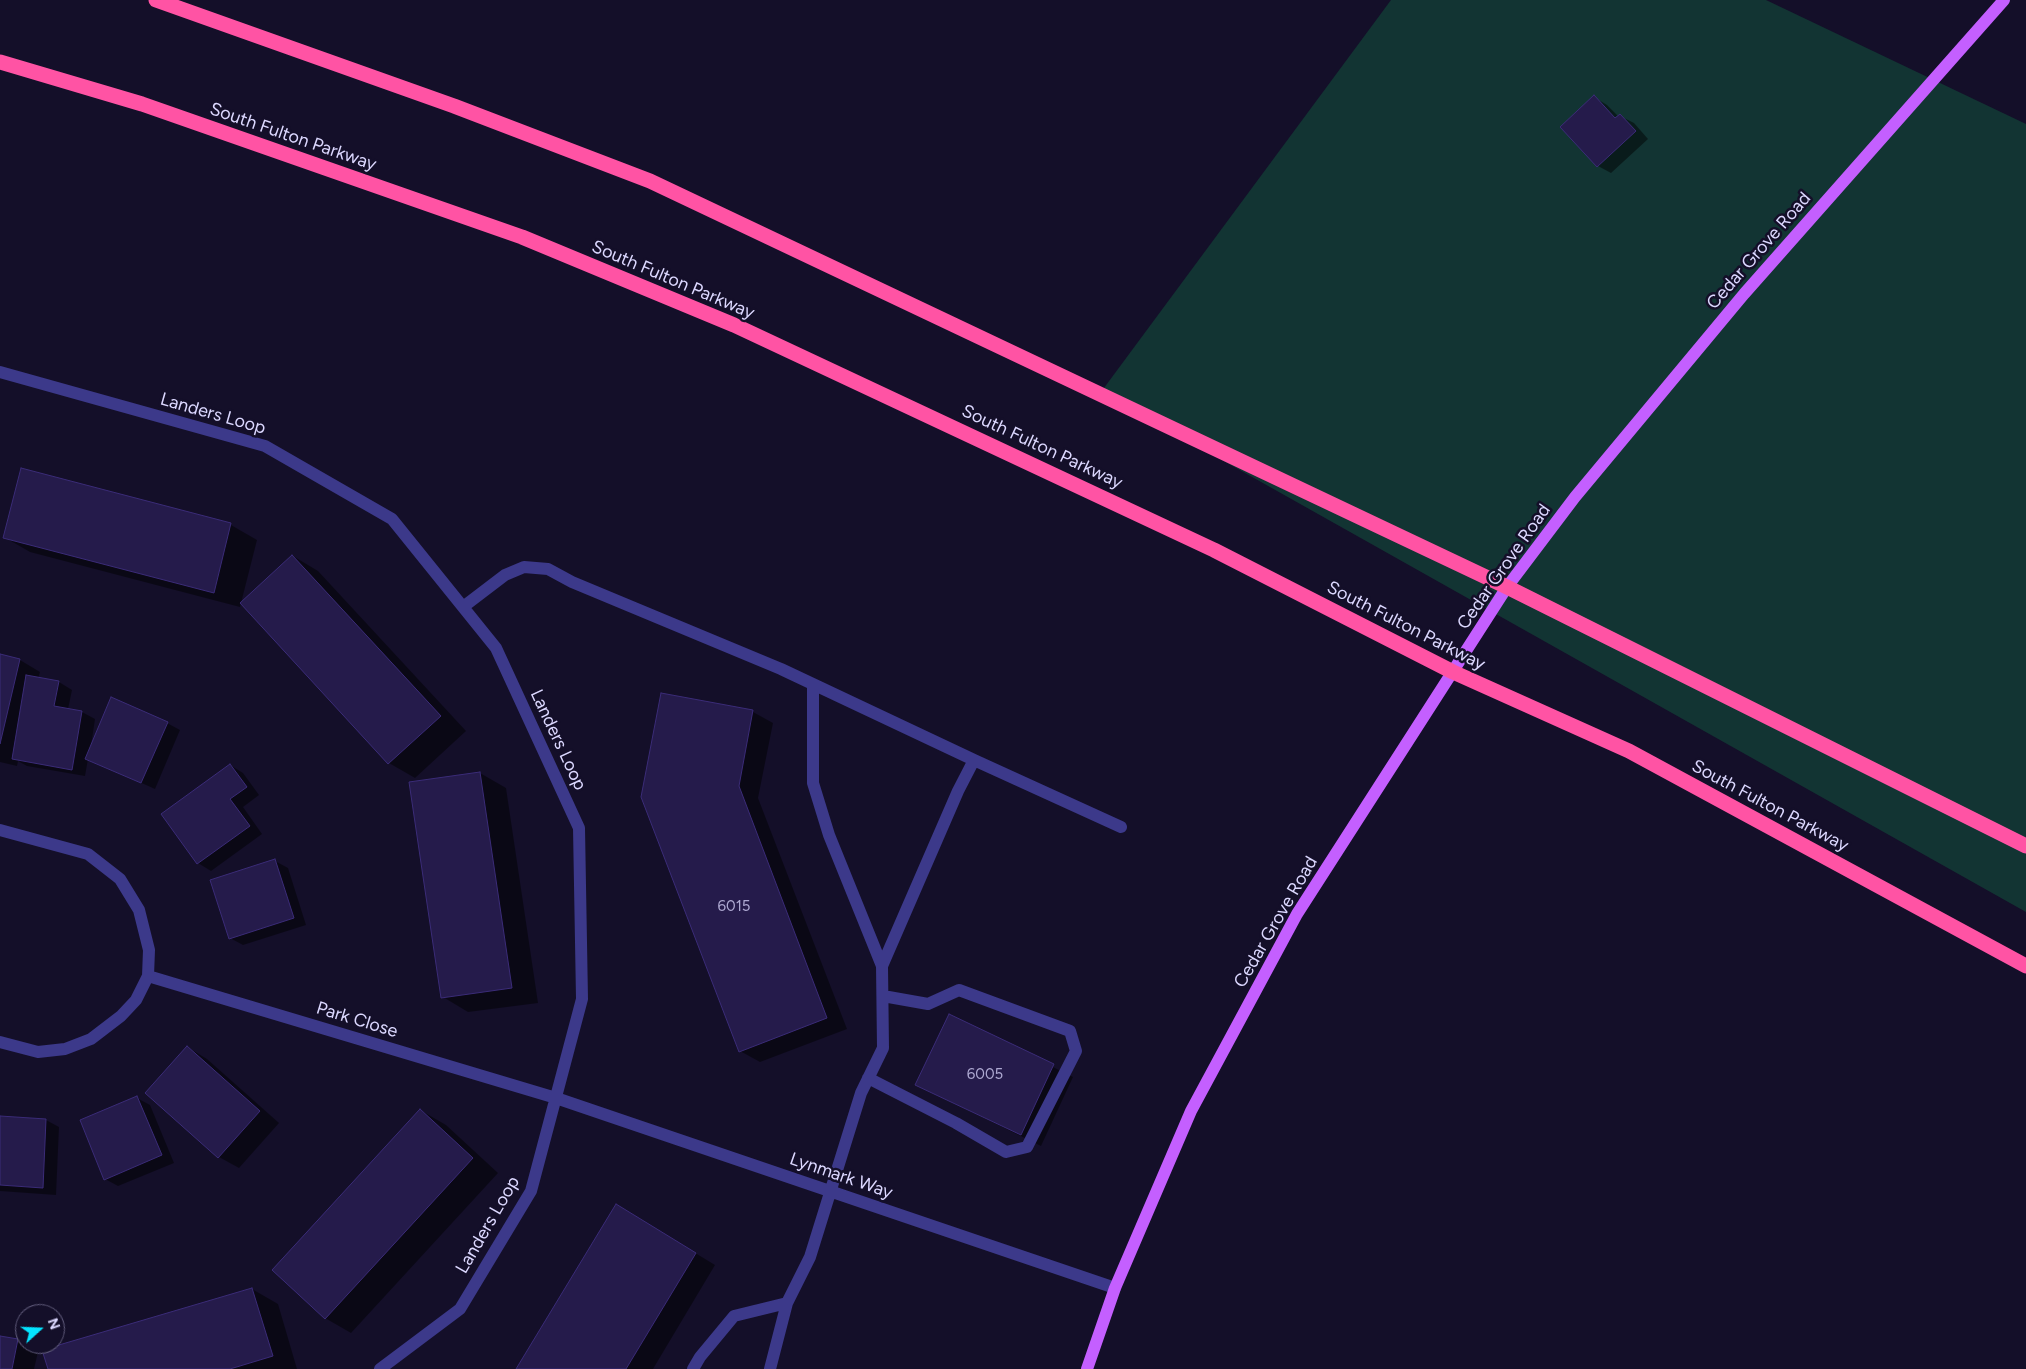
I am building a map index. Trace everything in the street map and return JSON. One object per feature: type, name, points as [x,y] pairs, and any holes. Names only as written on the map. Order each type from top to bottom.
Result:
[{"type":"highway","points":[[156,0],[454,106],[650,181],[1507,587],[2026,846]]},
{"type":"highway","name":"South Fulton Parkway","points":[[0,62],[142,104],[522,237],[734,324],[1214,550],[1453,672],[1628,751],[2026,966]]},
{"type":"main road","name":"Cedar Grove Road","points":[[1087,1369],[1115,1288],[1192,1111],[1297,914],[1507,587],[1575,497],[1744,294],[2004,0]]},
{"type":"street","name":"Landers Loop","points":[[0,372],[265,446],[392,519],[496,648],[579,828],[582,999],[531,1191],[460,1308],[380,1369]]},
{"type":"street","points":[[463,607],[505,575],[524,567],[548,569],[572,582],[813,684],[1121,827]]},
{"type":"street","points":[[770,1369],[787,1303],[810,1257],[861,1093],[883,1048],[882,966],[829,836],[813,783],[813,684]]},
{"type":"street","points":[[882,966],[958,791],[974,760]]},
{"type":"street","points":[[0,830],[88,854],[120,879],[139,910],[149,950],[148,976],[136,1000],[121,1016],[91,1038],[65,1049],[38,1052],[0,1042]]},
{"type":"street","name":"Park Close","points":[[148,976],[556,1098]]},
{"type":"street","points":[[868,1078],[956,1123],[1006,1152],[1027,1147],[1076,1051],[1070,1031],[959,990],[928,1004],[883,996]]},
{"type":"street","name":"Lynmark Way","points":[[556,1098],[1115,1288]]},
{"type":"street","points":[[694,1369],[700,1357],[734,1316],[787,1303]]},
{"type":"green space","points":[[1391,0],[1766,0],[2026,124],[2026,912],[1101,392]]},
{"type":"building","points":[[1594,95],[1615,118],[1620,114],[1636,131],[1597,167],[1560,127]]},
{"type":"building","points":[[21,468],[231,523],[214,593],[3,538]]},
{"type":"building","points":[[292,555],[441,716],[388,764],[240,603]]},
{"type":"building","points":[[0,654],[20,659],[0,744]]},
{"type":"building","points":[[26,675],[59,681],[54,706],[82,711],[72,770],[12,759]]},
{"type":"building","points":[[661,693],[753,710],[739,786],[827,1018],[739,1052],[641,797]]},
{"type":"building","points":[[111,697],[168,722],[141,783],[85,759]]},
{"type":"building","points":[[230,764],[247,787],[230,799],[250,826],[197,864],[161,814]]},
{"type":"building","points":[[480,772],[512,988],[441,998],[409,782]]},
{"type":"building","points":[[275,859],[294,918],[229,939],[210,880]]},
{"type":"building","points":[[949,1014],[1054,1064],[1021,1135],[915,1085]]},
{"type":"building","points":[[187,1046],[260,1111],[218,1158],[145,1093]]},
{"type":"building","points":[[137,1096],[162,1155],[104,1180],[80,1120]]},
{"type":"building","points":[[420,1109],[473,1158],[325,1319],[272,1270]]},
{"type":"building","points":[[0,1116],[46,1119],[43,1188],[0,1185]]},
{"type":"building","points":[[616,1204],[696,1253],[626,1369],[516,1369]]},
{"type":"building","points":[[252,1288],[273,1356],[230,1369],[48,1369],[43,1354],[65,1354],[65,1343]]},
{"type":"building","points":[[0,1336],[15,1338],[15,1354],[12,1369],[0,1369]]}]
